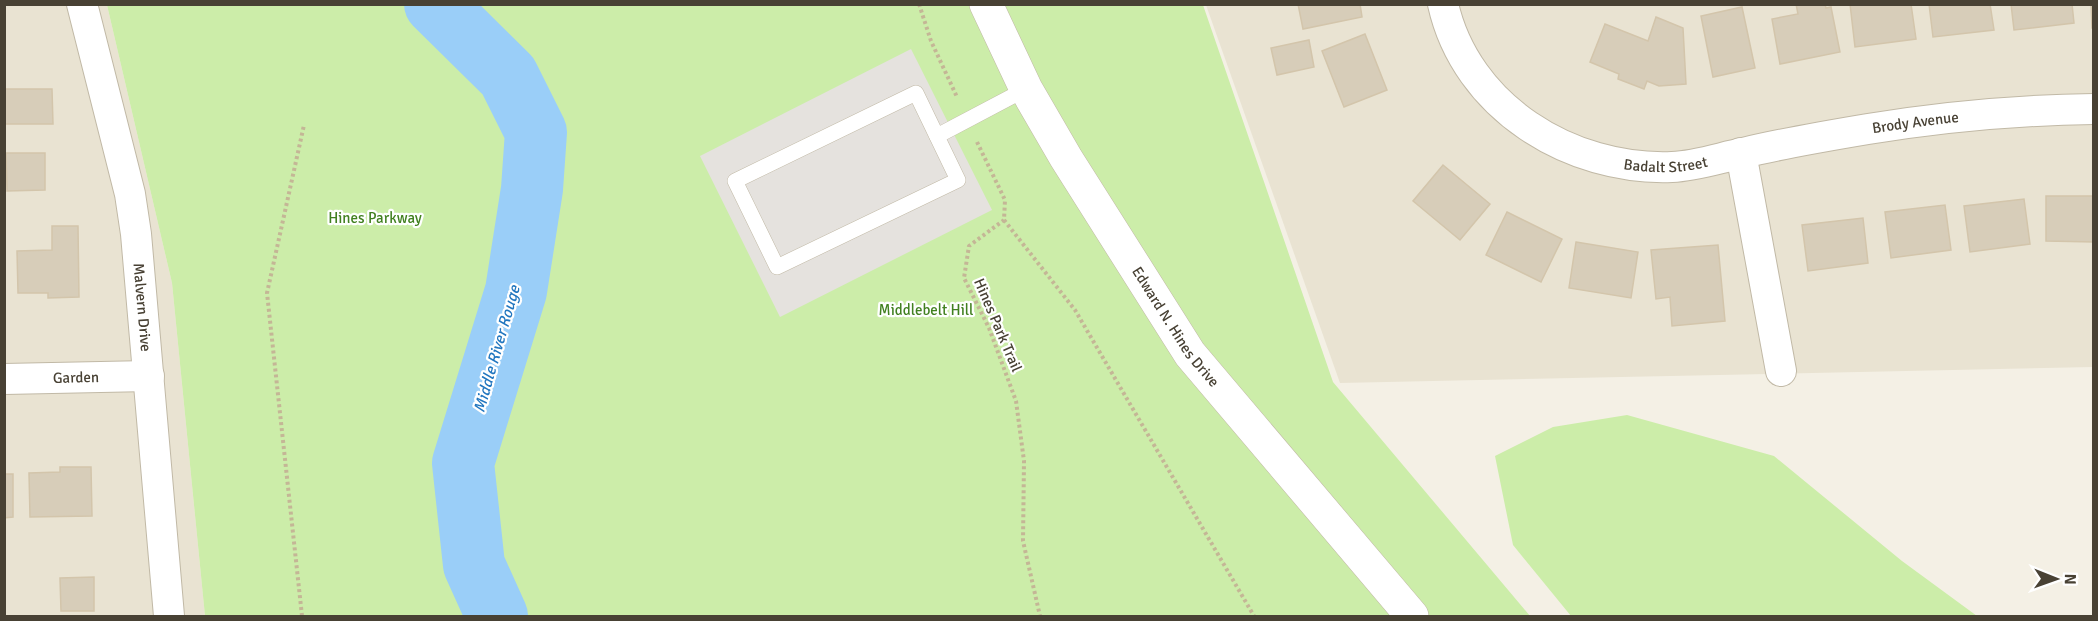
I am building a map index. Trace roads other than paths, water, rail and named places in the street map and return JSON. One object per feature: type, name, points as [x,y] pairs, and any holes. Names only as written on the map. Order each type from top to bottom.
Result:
[{"type":"street","name":"Malvern Drive","points":[[82,4],[130,194],[136,234],[169,616]]},
{"type":"street","name":"Edward N. Hines Drive","points":[[986,4],[1026,89],[1065,158],[1190,354],[1412,616]]},
{"type":"street","name":"Badalt Street","points":[[1443,4],[1445,15],[1463,56],[1489,93],[1515,118],[1545,138],[1604,161],[1642,167],[1700,164],[1741,153]]},
{"type":"street","name":"Brody Avenue","points":[[1741,153],[1881,127],[1989,115],[2094,109]]},
{"type":"street","points":[[1741,153],[1781,371]]},
{"type":"street","name":"Garden","points":[[4,379],[148,376]]},
{"type":"lane","points":[[936,136],[1026,89]]},
{"type":"lane","points":[[916,93],[936,136],[957,180],[777,267],[735,181],[916,93]]},
{"type":"waterway","name":"Middle River Rouge","points":[[435,4],[508,76],[536,132],[532,189],[516,291],[463,463],[474,565],[497,616]]},
{"type":"park label","name":"Hines Parkway","points":[[375,218]]},
{"type":"park label","name":"Middlebelt Hill","points":[[926,310]]}]
